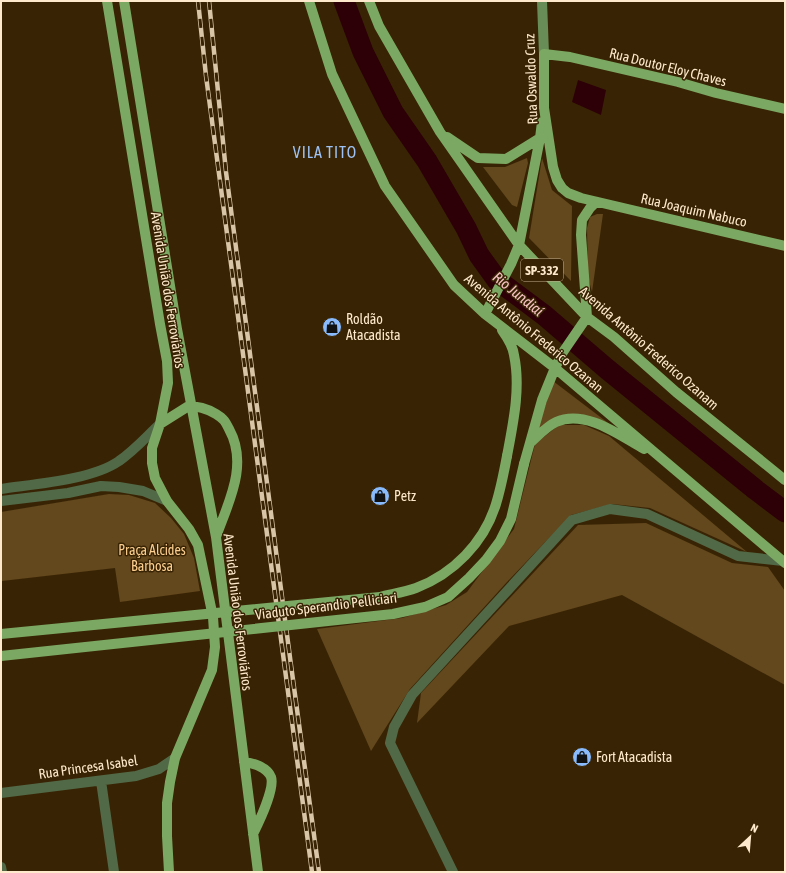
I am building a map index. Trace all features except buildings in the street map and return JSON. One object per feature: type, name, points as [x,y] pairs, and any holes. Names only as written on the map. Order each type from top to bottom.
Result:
[{"type":"main road","name":"Avenida União dos Ferroviários","points":[[107,1],[167,361],[168,383],[160,424],[152,448],[152,463],[155,478],[167,501],[186,524],[198,545],[213,617],[215,647],[214,659],[208,682],[175,758],[167,803],[169,872]]},
{"type":"main road","name":"Avenida União dos Ferroviários","points":[[124,1],[174,313],[216,538],[258,872]]},
{"type":"main road","name":"Avenida Antônio Frederico Ozanan","points":[[309,1],[332,74],[385,186],[454,285],[485,314],[555,368],[784,562]]},
{"type":"main road","name":"Avenida Antônio Frederico Ozanam","points":[[369,1],[379,26],[440,132],[519,245],[585,319],[614,337],[676,392],[785,480]]},
{"type":"main road","name":"Rua Oswaldo Cruz","points":[[542,1],[544,108],[552,167],[557,180],[562,188],[568,193],[596,202]]},
{"type":"main road","name":"Rua Doutor Eloy Chaves","points":[[544,54],[570,57],[785,109]]},
{"type":"main road","points":[[485,314],[511,264],[519,245],[540,138],[544,108]]},
{"type":"main road","points":[[440,132],[478,158],[506,159],[540,138]]},
{"type":"main road","points":[[585,319],[581,235],[582,220],[596,202]]},
{"type":"main road","name":"Rua Joaquim Nabuco","points":[[596,202],[785,246]]},
{"type":"main road","name":"Viaduto Sperandio Pelliciari","points":[[1,656],[393,614],[425,607],[448,597],[486,560],[500,541],[511,519],[524,464],[542,400],[563,352],[585,319]]},
{"type":"main road","name":"Viaduto Sperandio Pelliciari","points":[[1,634],[380,597],[415,589],[440,577],[460,561],[475,544],[487,526],[496,504],[507,456],[515,405],[516,379],[514,354],[499,325]]},
{"type":"main road","points":[[160,424],[191,406],[210,410],[223,418],[233,436],[238,457],[237,474],[216,538]]},
{"type":"main road","points":[[530,443],[556,422],[575,417],[588,420],[666,461]]},
{"type":"main road","points":[[244,762],[253,763],[266,770],[270,776],[271,782],[264,811],[253,834]]},
{"type":"street","points":[[1,489],[100,472],[118,462],[131,452],[160,424]]},
{"type":"street","points":[[1,502],[68,493],[101,486],[143,491],[167,501]]},
{"type":"street","points":[[452,872],[390,743],[394,727],[412,694],[572,520],[610,509],[647,514],[738,556],[784,562]]},
{"type":"street","name":"Rua Princesa Isabel","points":[[1,793],[136,776],[159,769],[175,758]]},
{"type":"street","points":[[101,781],[114,872]]},
{"type":"street","points":[[1,867],[2,872]]},
{"type":"green space","points":[[527,158],[528,163],[517,207],[512,205],[483,167],[505,167]]},
{"type":"green space","points":[[542,158],[552,190],[572,206],[571,281],[529,238]]},
{"type":"green space","points":[[597,214],[603,214],[592,292],[588,277],[587,228],[590,217]]},
{"type":"green space","points":[[553,381],[620,432],[590,417],[537,432]]},
{"type":"green space","points":[[559,425],[584,425],[609,436],[747,552],[650,508],[612,504],[571,515],[507,582],[410,689],[371,751],[317,629],[402,618],[446,605],[467,592],[514,529],[535,444]]},
{"type":"green space","name":"Praça Alcides Barbosa","points":[[109,494],[129,495],[155,503],[171,518],[184,534],[194,558],[200,591],[120,602],[115,568],[2,581],[1,512]]},
{"type":"green space","points":[[646,523],[732,563],[768,567],[785,591],[785,685],[622,595],[509,626],[417,723],[421,693],[578,525]]},
{"type":"shaded area","points":[[578,80],[606,90],[601,115],[572,102]]},
{"type":"waterway","name":"Rio Jundiaí","points":[[344,1],[363,52],[393,112],[427,161],[466,228],[479,255],[497,280],[544,315],[607,369],[785,512]]},
{"type":"railway","points":[[198,1],[206,76],[312,872]]},
{"type":"railway","points":[[209,1],[226,172],[319,872]]},
{"type":"place","name":"Roldão Atacadista","points":[[332,327]]},
{"type":"place","name":"Petz","points":[[380,496]]},
{"type":"place","name":"Fort Atacadista","points":[[582,757]]},
{"type":"district","name":"VILA TITO","points":[[325,152]]}]
